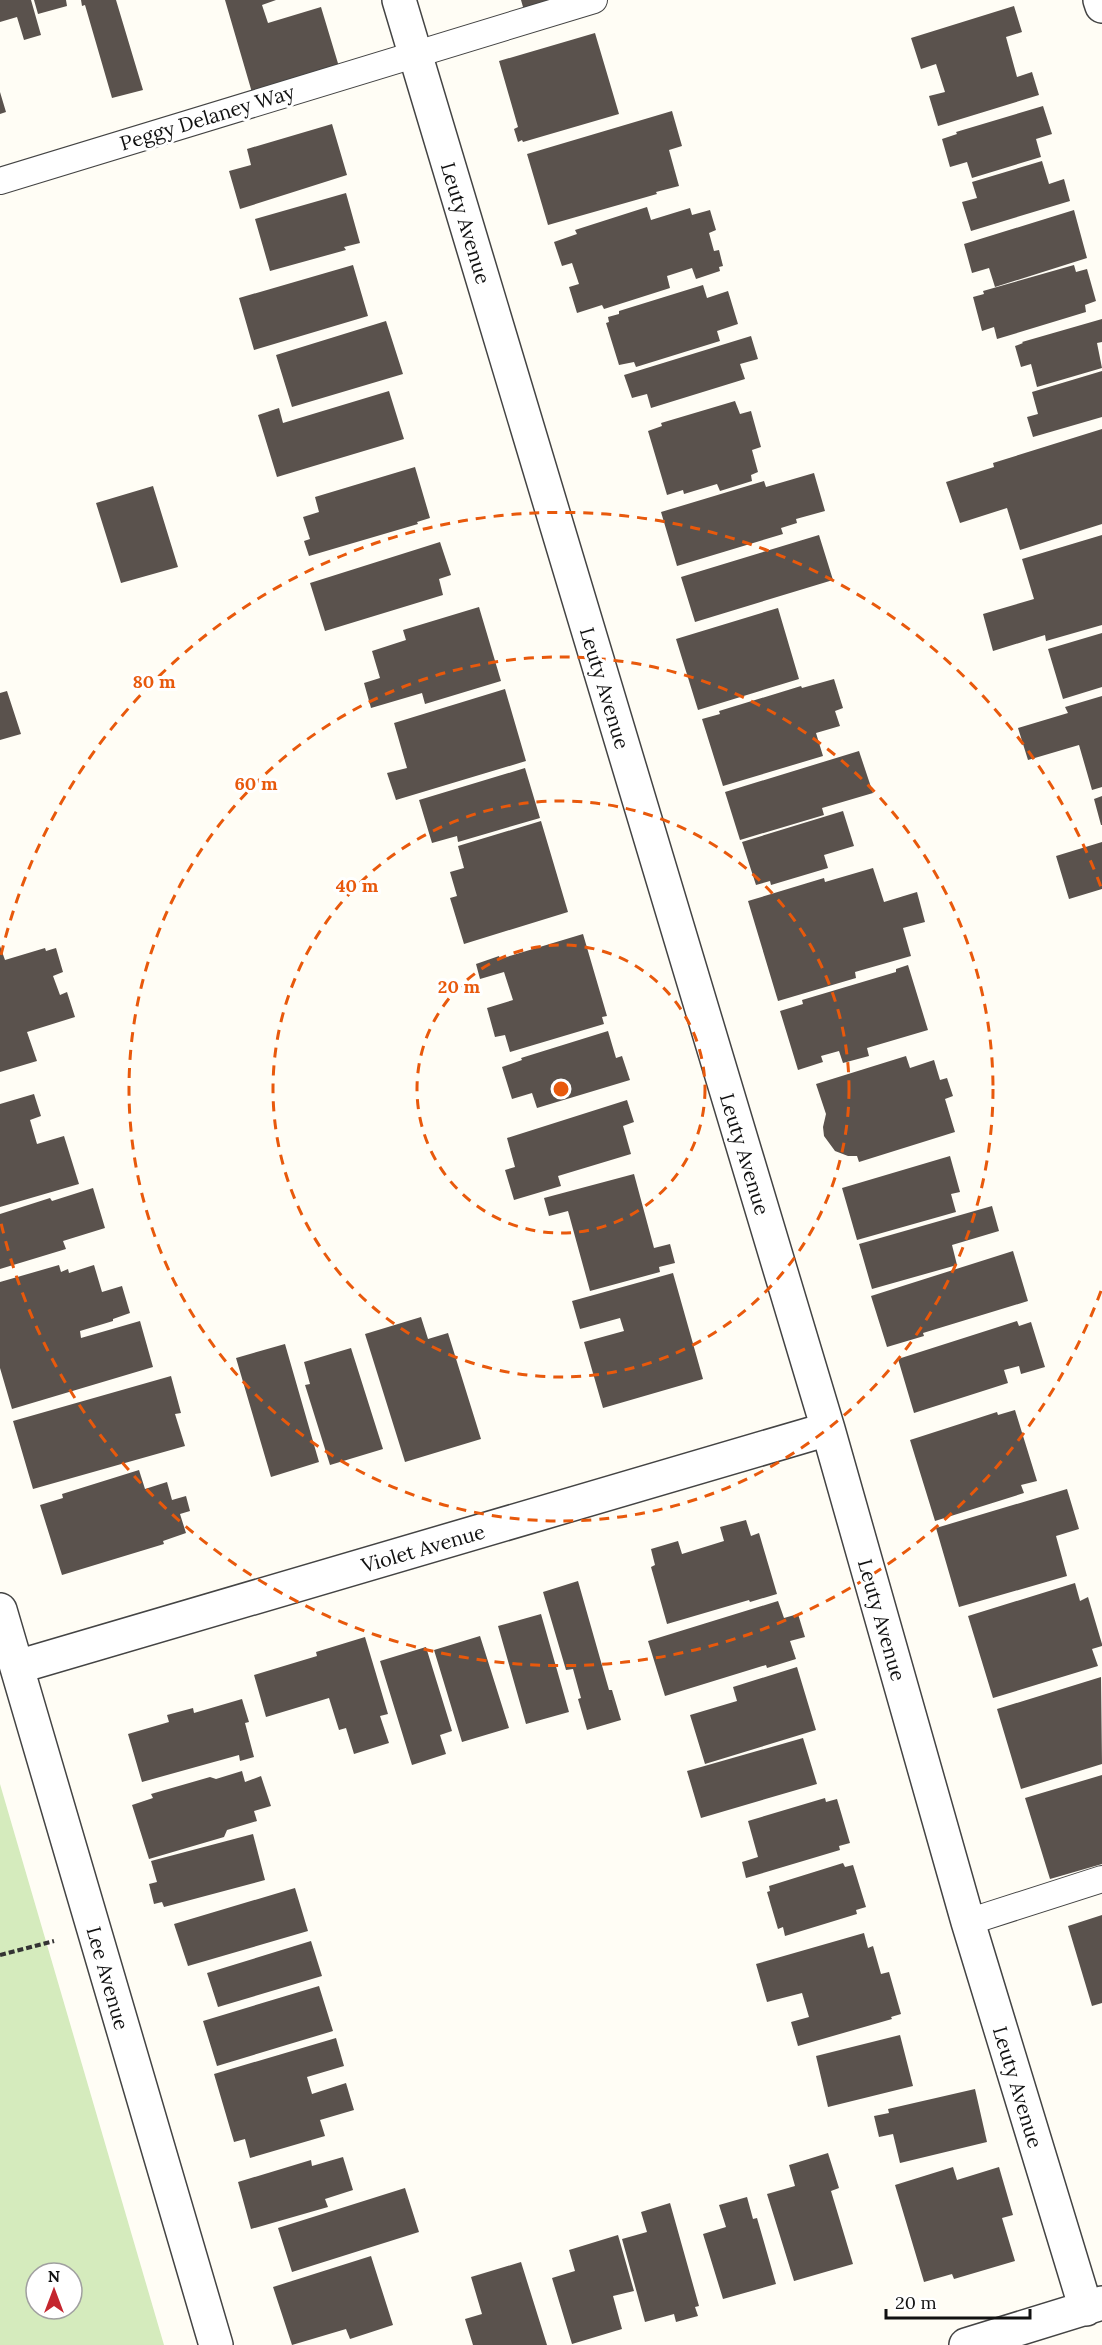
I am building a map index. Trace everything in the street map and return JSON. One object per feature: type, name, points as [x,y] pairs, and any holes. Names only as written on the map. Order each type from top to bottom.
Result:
[{"type":"street","name":"Leuty Avenue","points":[[399,0],[828,1429],[968,1922],[1094,2306]]},
{"type":"street","points":[[1100,0],[1102,6]]},
{"type":"street","name":"Violet Avenue","points":[[17,1667],[828,1429]]},
{"type":"street","name":"Lee Avenue","points":[[0,1610],[216,2345]]},
{"type":"street","points":[[966,2345],[1094,2306]]},
{"type":"lane","name":"Peggy Delaney Way","points":[[0,181],[594,0]]},
{"type":"lane","points":[[968,1922],[1102,1879]]},
{"type":"path","points":[[0,1955],[60,1939]]},
{"type":"green space","points":[[0,1784],[164,2345],[0,2345]]},
{"type":"building","points":[[0,0],[31,0],[41,35],[24,40],[17,17],[0,22]]},
{"type":"building","points":[[34,0],[66,0],[67,6],[38,14]]},
{"type":"building","points":[[81,0],[116,0],[143,90],[112,98],[85,5],[82,6]]},
{"type":"building","points":[[225,0],[276,0],[262,5],[268,23],[321,7],[340,70],[253,96]]},
{"type":"building","points":[[521,0],[563,0],[525,14]]},
{"type":"building","points":[[1014,6],[1022,32],[1006,37],[1017,77],[1032,72],[1039,95],[938,126],[929,96],[945,92],[936,64],[921,69],[911,38]]},
{"type":"building","points":[[595,33],[619,114],[518,142],[514,129],[518,127],[499,61]]},
{"type":"building","points":[[0,92],[6,112],[0,114]]},
{"type":"building","points":[[1043,106],[1052,134],[1036,139],[1041,157],[972,178],[967,162],[950,167],[942,139],[957,134],[956,132]]},
{"type":"building","points":[[672,111],[682,146],[669,150],[679,186],[548,225],[527,154]]},
{"type":"building","points":[[332,124],[347,175],[240,209],[229,171],[251,165],[247,149]]},
{"type":"building","points":[[1042,161],[1049,184],[1064,179],[1070,201],[971,231],[962,202],[977,198],[972,182]]},
{"type":"building","points":[[346,193],[360,243],[344,247],[346,250],[270,271],[255,219]]},
{"type":"building","points":[[647,207],[651,220],[690,208],[692,215],[710,210],[716,230],[709,233],[714,251],[719,250],[723,266],[719,267],[720,271],[696,279],[692,268],[667,276],[670,288],[604,309],[602,305],[577,313],[569,287],[579,284],[572,263],[562,266],[554,242],[577,234],[575,230]]},
{"type":"building","points":[[1074,210],[1087,258],[995,287],[989,268],[972,273],[964,244]]},
{"type":"building","points":[[353,265],[368,316],[254,350],[239,298]]},
{"type":"building","points":[[1074,265],[1076,272],[1087,269],[1096,301],[1085,305],[1086,312],[997,339],[994,327],[982,331],[973,297],[984,294],[983,291]]},
{"type":"building","points":[[703,285],[707,298],[728,291],[738,324],[717,331],[720,341],[636,367],[634,362],[619,365],[606,323],[609,322],[608,317],[619,314],[619,311]]},
{"type":"building","points":[[1102,319],[1102,342],[1097,343],[1102,368],[1037,387],[1031,364],[1021,367],[1015,346]]},
{"type":"building","points":[[386,321],[403,374],[292,407],[276,355]]},
{"type":"building","points":[[751,336],[758,359],[740,364],[745,379],[651,408],[647,394],[632,398],[624,375]]},
{"type":"building","points":[[1102,371],[1102,417],[1033,437],[1027,417],[1038,414],[1032,392]]},
{"type":"building","points":[[389,391],[404,439],[277,477],[258,415],[279,408],[283,423]]},
{"type":"building","points":[[735,401],[740,414],[751,411],[761,447],[752,450],[758,472],[751,475],[752,481],[720,491],[717,484],[684,494],[683,490],[667,495],[648,431],[662,426],[661,423]]},
{"type":"building","points":[[1102,429],[1102,524],[1020,550],[1007,508],[960,523],[946,482],[994,467],[993,463]]},
{"type":"building","points":[[415,467],[430,518],[417,522],[418,524],[309,556],[304,541],[310,539],[303,517],[319,512],[315,497]]},
{"type":"building","points":[[814,473],[825,511],[796,519],[797,523],[781,528],[783,534],[677,566],[661,512],[764,481],[766,487]]},
{"type":"building","points":[[153,486],[178,567],[121,583],[96,503]]},
{"type":"building","points":[[819,535],[833,580],[695,622],[681,577]]},
{"type":"building","points":[[1102,535],[1102,625],[1046,641],[1045,635],[993,651],[983,614],[1034,599],[1022,559]]},
{"type":"building","points":[[440,542],[451,575],[439,579],[443,595],[325,631],[310,583]]},
{"type":"building","points":[[479,607],[501,681],[425,704],[422,693],[371,708],[364,683],[380,678],[372,651],[406,640],[403,630]]},
{"type":"building","points":[[778,608],[799,679],[698,710],[676,639]]},
{"type":"building","points":[[1102,633],[1102,687],[1063,699],[1048,649]]},
{"type":"building","points":[[834,679],[843,708],[835,711],[840,726],[816,733],[823,756],[723,786],[702,719],[720,714],[719,711],[801,686],[802,688]]},
{"type":"building","points":[[505,689],[526,761],[396,800],[387,773],[407,768],[394,723]]},
{"type":"building","points":[[7,691],[21,734],[0,740],[0,693]]},
{"type":"building","points":[[1102,696],[1102,787],[1092,790],[1079,745],[1028,760],[1018,728],[1068,713],[1065,707]]},
{"type":"building","points":[[859,751],[873,793],[822,808],[824,815],[740,840],[725,792]]},
{"type":"building","points":[[525,768],[540,818],[458,842],[457,836],[432,843],[419,800]]},
{"type":"building","points":[[1102,796],[1102,825],[1101,825],[1094,799]]},
{"type":"building","points":[[843,811],[854,846],[824,855],[828,868],[771,885],[770,881],[756,885],[742,842]]},
{"type":"building","points":[[541,821],[568,912],[464,944],[450,898],[457,896],[450,872],[464,868],[458,846]]},
{"type":"building","points":[[1102,842],[1102,889],[1069,899],[1056,856]]},
{"type":"building","points":[[873,868],[884,902],[917,892],[925,922],[903,928],[911,956],[855,972],[856,978],[778,1001],[748,901],[824,878],[825,882]]},
{"type":"building","points":[[583,934],[607,1016],[602,1017],[604,1024],[510,1052],[505,1035],[495,1037],[487,1008],[513,1000],[504,972],[480,979],[476,964]]},
{"type":"building","points":[[0,946],[5,960],[45,948],[46,951],[56,948],[63,972],[53,976],[60,995],[67,992],[75,1017],[27,1032],[37,1061],[0,1072]]},
{"type":"building","points":[[908,965],[928,1030],[867,1048],[869,1056],[843,1063],[839,1051],[821,1056],[823,1062],[798,1070],[780,1011],[803,1004],[802,1000],[896,972],[896,969]]},
{"type":"building","points":[[608,1031],[616,1058],[622,1056],[630,1080],[537,1108],[532,1093],[512,1099],[502,1067],[522,1060],[521,1058]]},
{"type":"building","points":[[906,1056],[910,1068],[934,1060],[940,1080],[947,1078],[953,1096],[945,1099],[955,1132],[859,1162],[857,1156],[848,1156],[835,1151],[824,1136],[823,1127],[826,1114],[816,1084]]},
{"type":"building","points":[[34,1094],[41,1116],[30,1120],[37,1144],[64,1136],[79,1184],[0,1207],[0,1104]]},
{"type":"building","points":[[627,1100],[634,1122],[623,1126],[631,1154],[558,1176],[561,1186],[514,1200],[505,1170],[515,1167],[507,1138]]},
{"type":"building","points":[[950,1156],[960,1192],[951,1194],[956,1212],[857,1240],[842,1188]]},
{"type":"building","points":[[634,1174],[654,1248],[670,1244],[675,1263],[659,1267],[660,1272],[590,1291],[568,1211],[549,1216],[544,1198]]},
{"type":"building","points":[[93,1188],[105,1228],[63,1241],[66,1249],[0,1269],[0,1214],[50,1198],[52,1201]]},
{"type":"building","points":[[992,1206],[999,1231],[952,1245],[957,1265],[872,1289],[859,1244]]},
{"type":"building","points":[[1013,1251],[1028,1301],[923,1333],[924,1336],[887,1347],[871,1296]]},
{"type":"building","points":[[59,1265],[61,1272],[68,1269],[69,1273],[94,1265],[102,1292],[122,1286],[130,1313],[80,1331],[81,1338],[140,1321],[153,1367],[12,1409],[0,1368],[0,1282]]},
{"type":"building","points":[[673,1273],[703,1379],[603,1408],[584,1342],[624,1331],[620,1318],[580,1329],[572,1301]]},
{"type":"building","points":[[421,1317],[428,1339],[448,1333],[481,1439],[405,1462],[365,1334]]},
{"type":"building","points":[[1017,1321],[1019,1326],[1031,1322],[1045,1367],[1021,1374],[1019,1366],[1004,1370],[1008,1383],[914,1413],[898,1359]]},
{"type":"building","points":[[285,1344],[319,1462],[271,1477],[236,1358]]},
{"type":"building","points":[[351,1348],[383,1449],[330,1465],[305,1385],[310,1384],[304,1362]]},
{"type":"building","points":[[171,1376],[181,1413],[175,1414],[185,1446],[33,1489],[13,1421]]},
{"type":"building","points":[[1015,1410],[1037,1481],[1021,1485],[1024,1493],[935,1521],[910,1440],[997,1412],[998,1415]]},
{"type":"building","points":[[139,1470],[145,1489],[167,1482],[172,1500],[186,1496],[190,1511],[180,1514],[186,1533],[163,1541],[164,1544],[62,1575],[40,1505],[63,1498],[62,1494]]},
{"type":"building","points":[[1067,1489],[1079,1529],[1056,1536],[1067,1576],[959,1607],[936,1528]]},
{"type":"building","points":[[746,1520],[751,1536],[759,1533],[777,1594],[667,1624],[651,1567],[655,1565],[651,1549],[678,1541],[682,1554],[724,1541],[720,1527]]},
{"type":"building","points":[[578,1581],[609,1690],[612,1690],[621,1720],[587,1730],[578,1699],[581,1698],[573,1669],[566,1670],[543,1592]]},
{"type":"building","points":[[1075,1583],[1080,1601],[1088,1597],[1102,1644],[1092,1649],[1098,1666],[993,1698],[968,1616]]},
{"type":"building","points":[[778,1601],[784,1618],[798,1614],[805,1637],[790,1641],[796,1659],[767,1668],[766,1665],[665,1696],[648,1641]]},
{"type":"building","points":[[541,1614],[569,1712],[526,1724],[498,1626]]},
{"type":"building","points":[[480,1636],[509,1728],[462,1742],[434,1650]]},
{"type":"building","points":[[365,1637],[388,1714],[380,1716],[389,1743],[354,1754],[346,1728],[339,1730],[329,1698],[266,1717],[254,1675],[317,1656],[316,1652]]},
{"type":"building","points":[[426,1647],[452,1731],[440,1735],[446,1754],[412,1765],[380,1661]]},
{"type":"building","points":[[797,1667],[816,1730],[705,1764],[690,1715],[737,1701],[733,1687]]},
{"type":"building","points":[[1101,1677],[1102,1764],[1021,1789],[997,1709]]},
{"type":"building","points":[[242,1699],[249,1722],[245,1723],[254,1757],[240,1761],[239,1755],[142,1782],[128,1734],[169,1722],[167,1715],[193,1708],[194,1713]]},
{"type":"building","points":[[803,1738],[817,1784],[701,1818],[687,1771]]},
{"type":"building","points":[[242,1771],[245,1782],[261,1776],[271,1806],[254,1811],[257,1821],[227,1830],[224,1837],[149,1859],[132,1805],[153,1798],[151,1794],[210,1777],[216,1779]]},
{"type":"building","points":[[1102,1775],[1102,1864],[1050,1879],[1025,1798]]},
{"type":"building","points":[[825,1798],[826,1802],[837,1799],[850,1843],[839,1846],[840,1850],[746,1878],[742,1862],[758,1857],[748,1821]]},
{"type":"building","points":[[253,1834],[265,1880],[164,1907],[162,1902],[154,1904],[149,1884],[157,1882],[151,1861]]},
{"type":"building","points":[[843,1863],[845,1867],[853,1865],[866,1907],[856,1910],[857,1914],[785,1936],[783,1927],[778,1929],[767,1892],[770,1891],[769,1886]]},
{"type":"building","points":[[295,1888],[308,1931],[188,1966],[174,1924]]},
{"type":"building","points":[[1102,1915],[1102,2003],[1092,2006],[1068,1926]]},
{"type":"building","points":[[864,1933],[868,1948],[873,1946],[881,1974],[889,1972],[901,2014],[891,2017],[892,2019],[798,2046],[791,2022],[809,2017],[802,1993],[767,2002],[756,1964]]},
{"type":"building","points":[[311,1941],[322,1976],[218,2007],[207,1973]]},
{"type":"building","points":[[319,1986],[333,2031],[217,2066],[203,2021]]},
{"type":"building","points":[[900,2035],[913,2086],[828,2107],[816,2056]]},
{"type":"building","points":[[336,2038],[344,2066],[307,2077],[312,2094],[346,2083],[354,2110],[320,2120],[325,2136],[250,2158],[245,2139],[234,2142],[214,2074]]},
{"type":"building","points":[[975,2089],[987,2142],[900,2163],[893,2134],[879,2137],[874,2116],[889,2113],[888,2109]]},
{"type":"building","points":[[828,2153],[839,2188],[831,2191],[853,2264],[794,2281],[767,2194],[795,2186],[789,2165]]},
{"type":"building","points":[[343,2157],[353,2190],[325,2199],[328,2207],[251,2229],[238,2182],[311,2160],[312,2166]]},
{"type":"building","points":[[953,2167],[957,2180],[999,2167],[1013,2215],[1002,2218],[1015,2261],[954,2279],[952,2274],[924,2282],[895,2185]]},
{"type":"building","points":[[405,2188],[419,2232],[292,2272],[278,2228]]},
{"type":"building","points":[[747,2197],[753,2219],[757,2218],[776,2284],[723,2299],[703,2234],[726,2227],[719,2205]]},
{"type":"building","points":[[670,2203],[699,2306],[695,2307],[698,2316],[676,2322],[674,2314],[645,2322],[622,2239],[647,2232],[641,2212]]},
{"type":"building","points":[[618,2235],[634,2291],[613,2296],[622,2329],[572,2344],[552,2278],[575,2271],[569,2250]]},
{"type":"building","points":[[371,2256],[393,2325],[350,2339],[346,2329],[292,2345],[273,2287]]},
{"type":"building","points":[[521,2262],[547,2345],[473,2345],[465,2319],[482,2314],[471,2277]]}]
